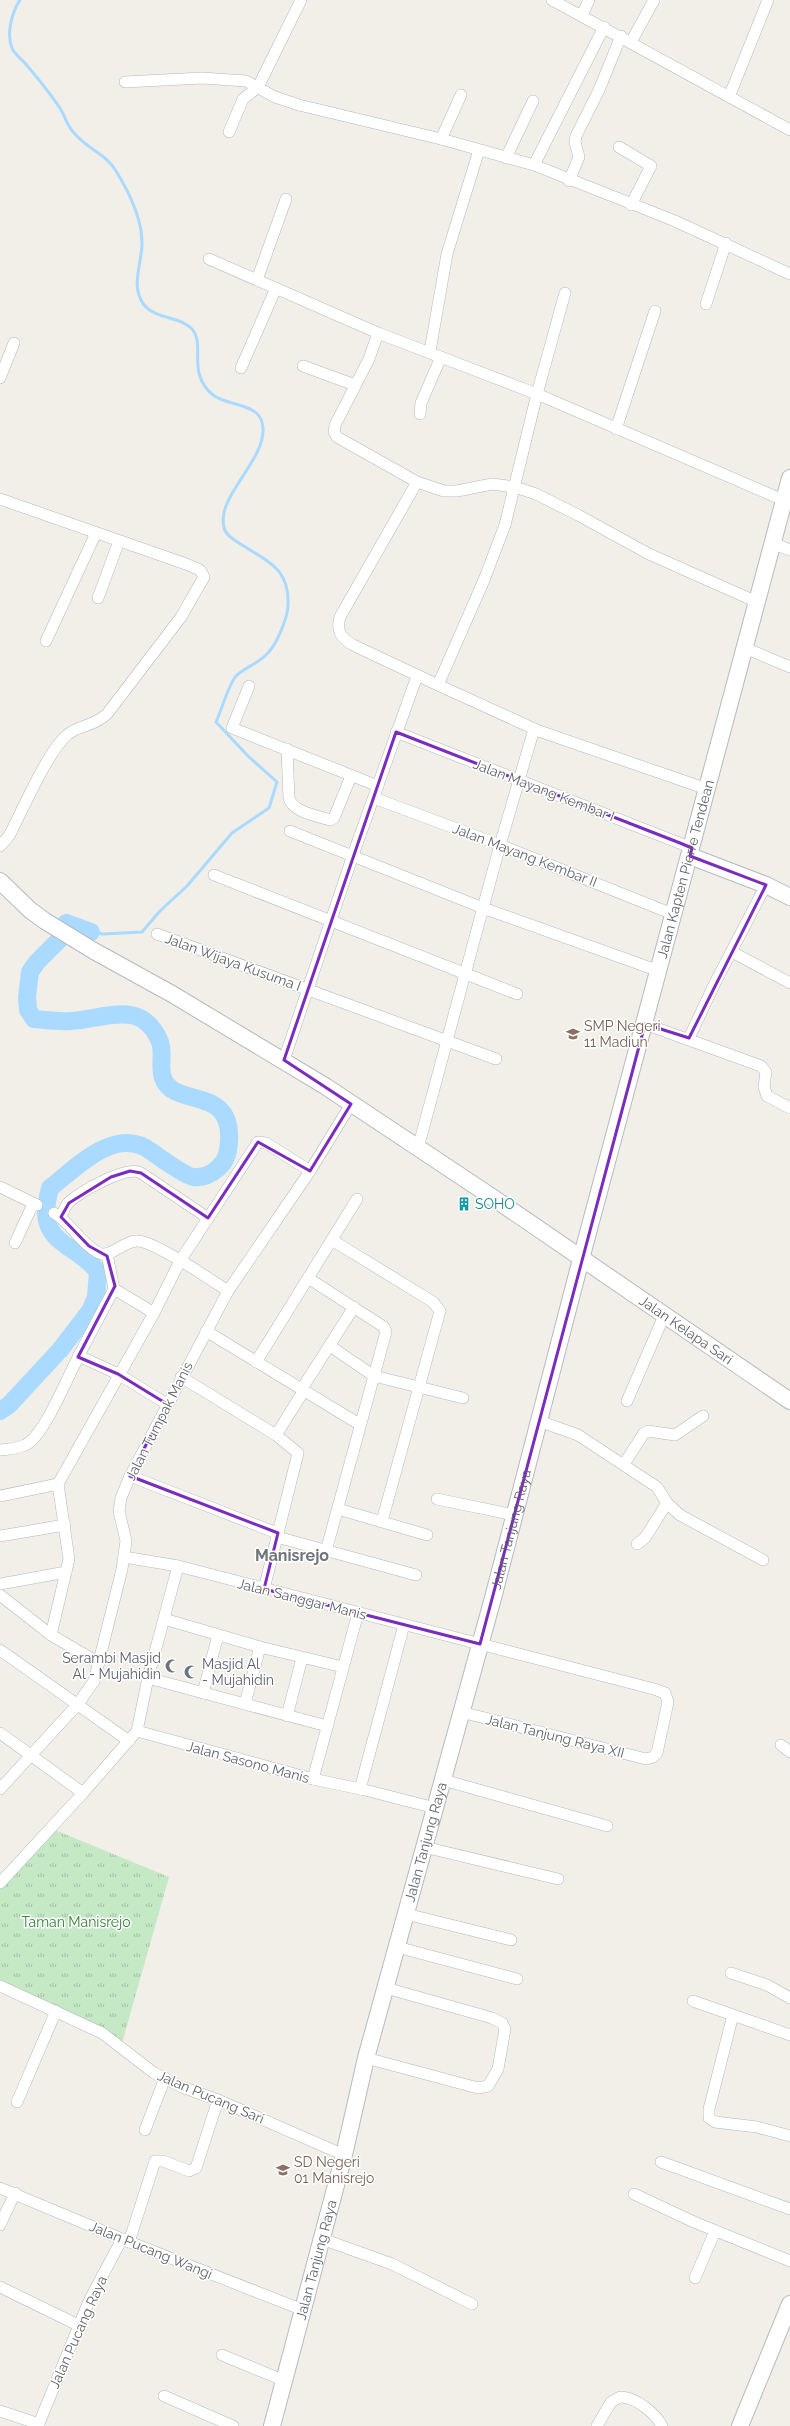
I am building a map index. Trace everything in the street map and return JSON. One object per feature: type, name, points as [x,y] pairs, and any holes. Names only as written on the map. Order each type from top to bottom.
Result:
[{"type":"main road","name":"Jalan Kapten Pierre Tendean","points":[[581,1259],[660,972],[790,478]]},
{"type":"main road","points":[[691,852],[790,897]]},
{"type":"main road","name":"Jalan Kelapa Sari","points":[[0,881],[30,910],[46,921],[284,1060],[418,1148],[790,1401]]},
{"type":"main road","name":"Jalan Tanjung Raya","points":[[272,2426],[344,2155],[366,2058],[462,1712],[581,1259]]},
{"type":"main road","points":[[740,2426],[790,2304]]},
{"type":"street","points":[[229,132],[243,99],[258,87],[300,0]]},
{"type":"street","points":[[552,0],[621,36],[790,130]]},
{"type":"street","points":[[582,15],[588,0]]},
{"type":"street","points":[[631,42],[654,0]]},
{"type":"street","points":[[729,97],[768,0]]},
{"type":"street","points":[[534,165],[604,27]]},
{"type":"street","points":[[569,180],[579,157],[575,142],[576,136],[599,90],[621,36]]},
{"type":"street","points":[[125,82],[175,79],[229,79],[246,81],[275,97],[299,105],[441,140],[534,165],[726,244],[790,274]]},
{"type":"street","points":[[441,140],[461,95]]},
{"type":"street","points":[[506,158],[533,101]]},
{"type":"street","points":[[619,146],[651,166],[632,205]]},
{"type":"street","points":[[430,352],[447,254],[479,150]]},
{"type":"street","points":[[257,280],[286,199]]},
{"type":"street","points":[[706,304],[726,244]]},
{"type":"street","points":[[209,259],[378,333],[537,394],[783,500]]},
{"type":"street","points":[[241,368],[276,288]]},
{"type":"street","points":[[438,686],[498,544],[515,487],[537,394],[565,293]]},
{"type":"street","points":[[616,429],[655,311]]},
{"type":"street","points":[[378,333],[370,359],[335,425],[335,434],[417,482],[444,490],[457,491],[484,484],[515,487],[550,500],[649,554],[699,578],[758,602]]},
{"type":"street","points":[[0,378],[14,343]]},
{"type":"street","points":[[420,414],[421,403],[441,357]]},
{"type":"street","points":[[303,366],[355,385]]},
{"type":"street","points":[[417,482],[340,617],[338,626],[339,632],[346,641],[438,686],[534,729],[707,789]]},
{"type":"street","points":[[0,499],[200,570],[204,579],[181,617],[108,714],[98,723],[72,731],[66,735],[53,753],[9,836],[0,846]]},
{"type":"street","points":[[46,641],[96,533]]},
{"type":"street","points":[[98,598],[119,541]]},
{"type":"street","points":[[772,543],[790,550]]},
{"type":"street","points":[[745,648],[790,667]]},
{"type":"street","points":[[284,1060],[353,855],[417,676]]},
{"type":"street","points":[[249,686],[232,728],[378,786]]},
{"type":"street","points":[[418,1148],[500,845],[534,729]]},
{"type":"street","name":"Jalan Mayang Kembar I","points":[[396,732],[519,780],[691,852]]},
{"type":"street","points":[[287,749],[289,798],[290,803],[297,808],[330,820],[334,818],[351,776]]},
{"type":"street","name":"Jalan Mayang Kembar II","points":[[374,798],[500,845],[675,915]]},
{"type":"street","points":[[290,831],[483,908],[660,972]]},
{"type":"street","points":[[214,875],[517,994]]},
{"type":"street","points":[[689,1038],[766,885]]},
{"type":"street","name":"Jalan Wijaya Kusuma I","points":[[157,934],[496,1060]]},
{"type":"street","points":[[732,952],[790,983]]},
{"type":"street","points":[[645,1024],[689,1038],[763,1067],[766,1072],[764,1087],[767,1096],[790,1108]]},
{"type":"street","name":"Jalan Tumpak Manis","points":[[0,1789],[78,1704],[94,1681],[124,1557],[126,1541],[119,1511],[121,1498],[130,1476],[181,1377],[228,1291],[310,1171],[351,1104]]},
{"type":"street","points":[[51,1635],[69,1559],[58,1484],[118,1374],[154,1313],[180,1261],[259,1141],[310,1171]]},
{"type":"street","points":[[208,1218],[141,1173],[130,1171],[111,1177],[73,1200],[57,1215],[99,1254],[107,1254],[121,1245],[139,1241],[180,1261],[228,1291]]},
{"type":"street","points":[[0,1187],[35,1204],[15,1243]]},
{"type":"street","points":[[256,1362],[357,1199]]},
{"type":"street","points":[[332,1240],[433,1302],[440,1311],[382,1521]]},
{"type":"street","points":[[0,1450],[25,1445],[36,1435],[44,1423],[114,1289],[107,1254]]},
{"type":"street","points":[[308,1278],[384,1327],[386,1332],[359,1424],[326,1551]]},
{"type":"street","points":[[114,1289],[154,1313]]},
{"type":"street","points":[[276,1435],[354,1307]]},
{"type":"street","points":[[627,1401],[664,1316]]},
{"type":"street","points":[[206,1331],[302,1391],[359,1424]]},
{"type":"street","points":[[330,1346],[374,1376],[464,1398]]},
{"type":"street","points":[[78,1357],[79,1356],[118,1374],[167,1404]]},
{"type":"street","points":[[181,1377],[276,1435],[294,1449],[299,1456],[264,1589]]},
{"type":"street","points":[[624,1464],[644,1433],[648,1431],[675,1434],[703,1416]]},
{"type":"street","points":[[539,1420],[578,1435],[657,1487],[667,1503],[680,1515],[763,1560]]},
{"type":"street","points":[[130,1476],[277,1535],[326,1551],[416,1575]]},
{"type":"street","points":[[0,1496],[58,1484]]},
{"type":"street","points":[[437,1499],[514,1515]]},
{"type":"street","points":[[637,1544],[645,1538],[667,1503]]},
{"type":"street","points":[[338,1509],[427,1535]]},
{"type":"street","points":[[0,1536],[65,1525]]},
{"type":"street","name":"Jalan Sanggar Manis","points":[[124,1557],[178,1566],[664,1693],[668,1702],[658,1749],[650,1758]]},
{"type":"street","points":[[0,1884],[137,1731],[148,1678],[178,1566]]},
{"type":"street","points":[[0,1584],[66,1572]]},
{"type":"street","points":[[0,1595],[51,1635],[99,1663]]},
{"type":"street","points":[[313,1779],[358,1613]]},
{"type":"street","points":[[164,1619],[260,1647],[302,1658],[343,1666]]},
{"type":"street","points":[[360,1788],[404,1625]]},
{"type":"street","points":[[203,1693],[218,1635]]},
{"type":"street","points":[[245,1704],[260,1647]]},
{"type":"street","points":[[0,1650],[129,1741]]},
{"type":"street","points":[[287,1716],[302,1658]]},
{"type":"street","points":[[148,1678],[327,1726]]},
{"type":"street","name":"Jalan Tanjung Raya XII","points":[[462,1712],[525,1730],[650,1758]]},
{"type":"street","name":"Jalan Sasono Manis","points":[[137,1731],[313,1779],[360,1788],[435,1808]]},
{"type":"street","points":[[0,1733],[83,1793]]},
{"type":"street","points":[[781,1745],[790,1752]]},
{"type":"street","points":[[443,1780],[607,1826]]},
{"type":"street","points":[[424,1847],[558,1879]]},
{"type":"street","points":[[406,1914],[511,1940]]},
{"type":"street","points":[[397,1947],[518,1979]]},
{"type":"street","points":[[731,1973],[767,1985],[790,1998]]},
{"type":"street","name":"Jalan Pucang Sari","points":[[0,1986],[102,2033],[132,2058],[165,2078],[344,2155]]},
{"type":"street","points":[[366,2058],[478,2088],[488,2086],[498,2069],[505,2029],[502,2023],[492,2018],[386,1988]]},
{"type":"street","points":[[693,2001],[788,2034],[790,2023]]},
{"type":"street","points":[[17,2102],[56,2011]]},
{"type":"street","points":[[733,2015],[709,2110],[709,2118],[715,2122],[757,2127],[790,2136]]},
{"type":"street","points":[[145,2130],[165,2078]]},
{"type":"street","name":"Jalan Pucang Raya","points":[[38,2425],[78,2325],[125,2240],[156,2162],[163,2160],[189,2171],[196,2168],[218,2100]]},
{"type":"street","points":[[661,2162],[790,2209]]},
{"type":"street","name":"Jalan Pucang Wangi","points":[[0,2188],[125,2240],[303,2310]]},
{"type":"street","points":[[0,2225],[15,2193]]},
{"type":"street","points":[[634,2194],[790,2261]]},
{"type":"street","points":[[695,2278],[715,2230]]},
{"type":"street","points":[[322,2239],[392,2264],[472,2304]]},
{"type":"street","points":[[0,2287],[78,2325]]},
{"type":"street","points":[[222,2355],[285,2381]]},
{"type":"street","points":[[164,2396],[233,2426]]},
{"type":"street","points":[[597,2426],[611,2402],[620,2396],[636,2402],[654,2413],[662,2426]]},
{"type":"street","points":[[0,2411],[38,2425]]},
{"type":"highlighted area","points":[[396,732],[680,843],[692,848],[690,856],[766,885],[689,1038],[645,1024],[480,1644],[264,1589],[278,1533],[130,1476],[167,1404],[118,1374],[78,1357],[115,1286],[107,1256],[89,1246],[61,1217],[69,1203],[111,1177],[130,1171],[141,1173],[208,1218],[258,1142],[310,1171],[351,1104],[284,1060]]},
{"type":"green space","name":"Taman Manisrejo","points":[[55,1830],[169,1877],[122,2043],[0,1984],[0,1888]]},
{"type":"waterway","points":[[20,0],[12,17],[10,30],[10,42],[13,50],[52,96],[73,132],[112,165],[126,188],[134,206],[140,224],[142,243],[137,283],[140,298],[144,305],[149,310],[181,322],[192,329],[196,336],[200,378],[205,387],[219,399],[251,409],[261,420],[263,428],[262,440],[257,453],[233,491],[227,504],[223,515],[224,527],[232,539],[268,561],[275,567],[281,574],[288,593],[287,612],[274,646],[259,661],[236,676],[228,691],[216,722],[249,757],[277,782],[269,808],[232,833],[187,886],[160,911],[142,932],[103,934],[91,932]]},
{"type":"waterway","points":[[0,1411],[9,1405],[60,1350],[90,1311],[96,1297],[98,1272],[83,1257],[58,1239],[48,1224],[46,1210],[50,1188],[84,1160],[97,1152],[111,1146],[125,1143],[138,1145],[193,1177],[206,1176],[212,1173],[224,1161],[228,1150],[228,1124],[222,1112],[213,1104],[179,1093],[169,1087],[162,1074],[162,1051],[160,1042],[152,1028],[143,1020],[133,1015],[122,1014],[84,1020],[52,1021],[34,1019],[28,1010],[27,997],[30,972],[37,962],[64,935],[66,923],[91,932]]},
{"type":"place","name":"SMP Negeri 11 Madiun","points":[[573,1034]]},
{"type":"place","name":"SOHO","points":[[464,1204]]},
{"type":"place","name":"Serambi Masjid Al - Mujahidin","points":[[172,1666]]},
{"type":"place","name":"Masjid Al - Mujahidin","points":[[191,1672]]},
{"type":"place","name":"SD Negeri 01 Manisrejo","points":[[283,2170]]},
{"type":"district","name":"Manisrejo","points":[[292,1555]]}]
